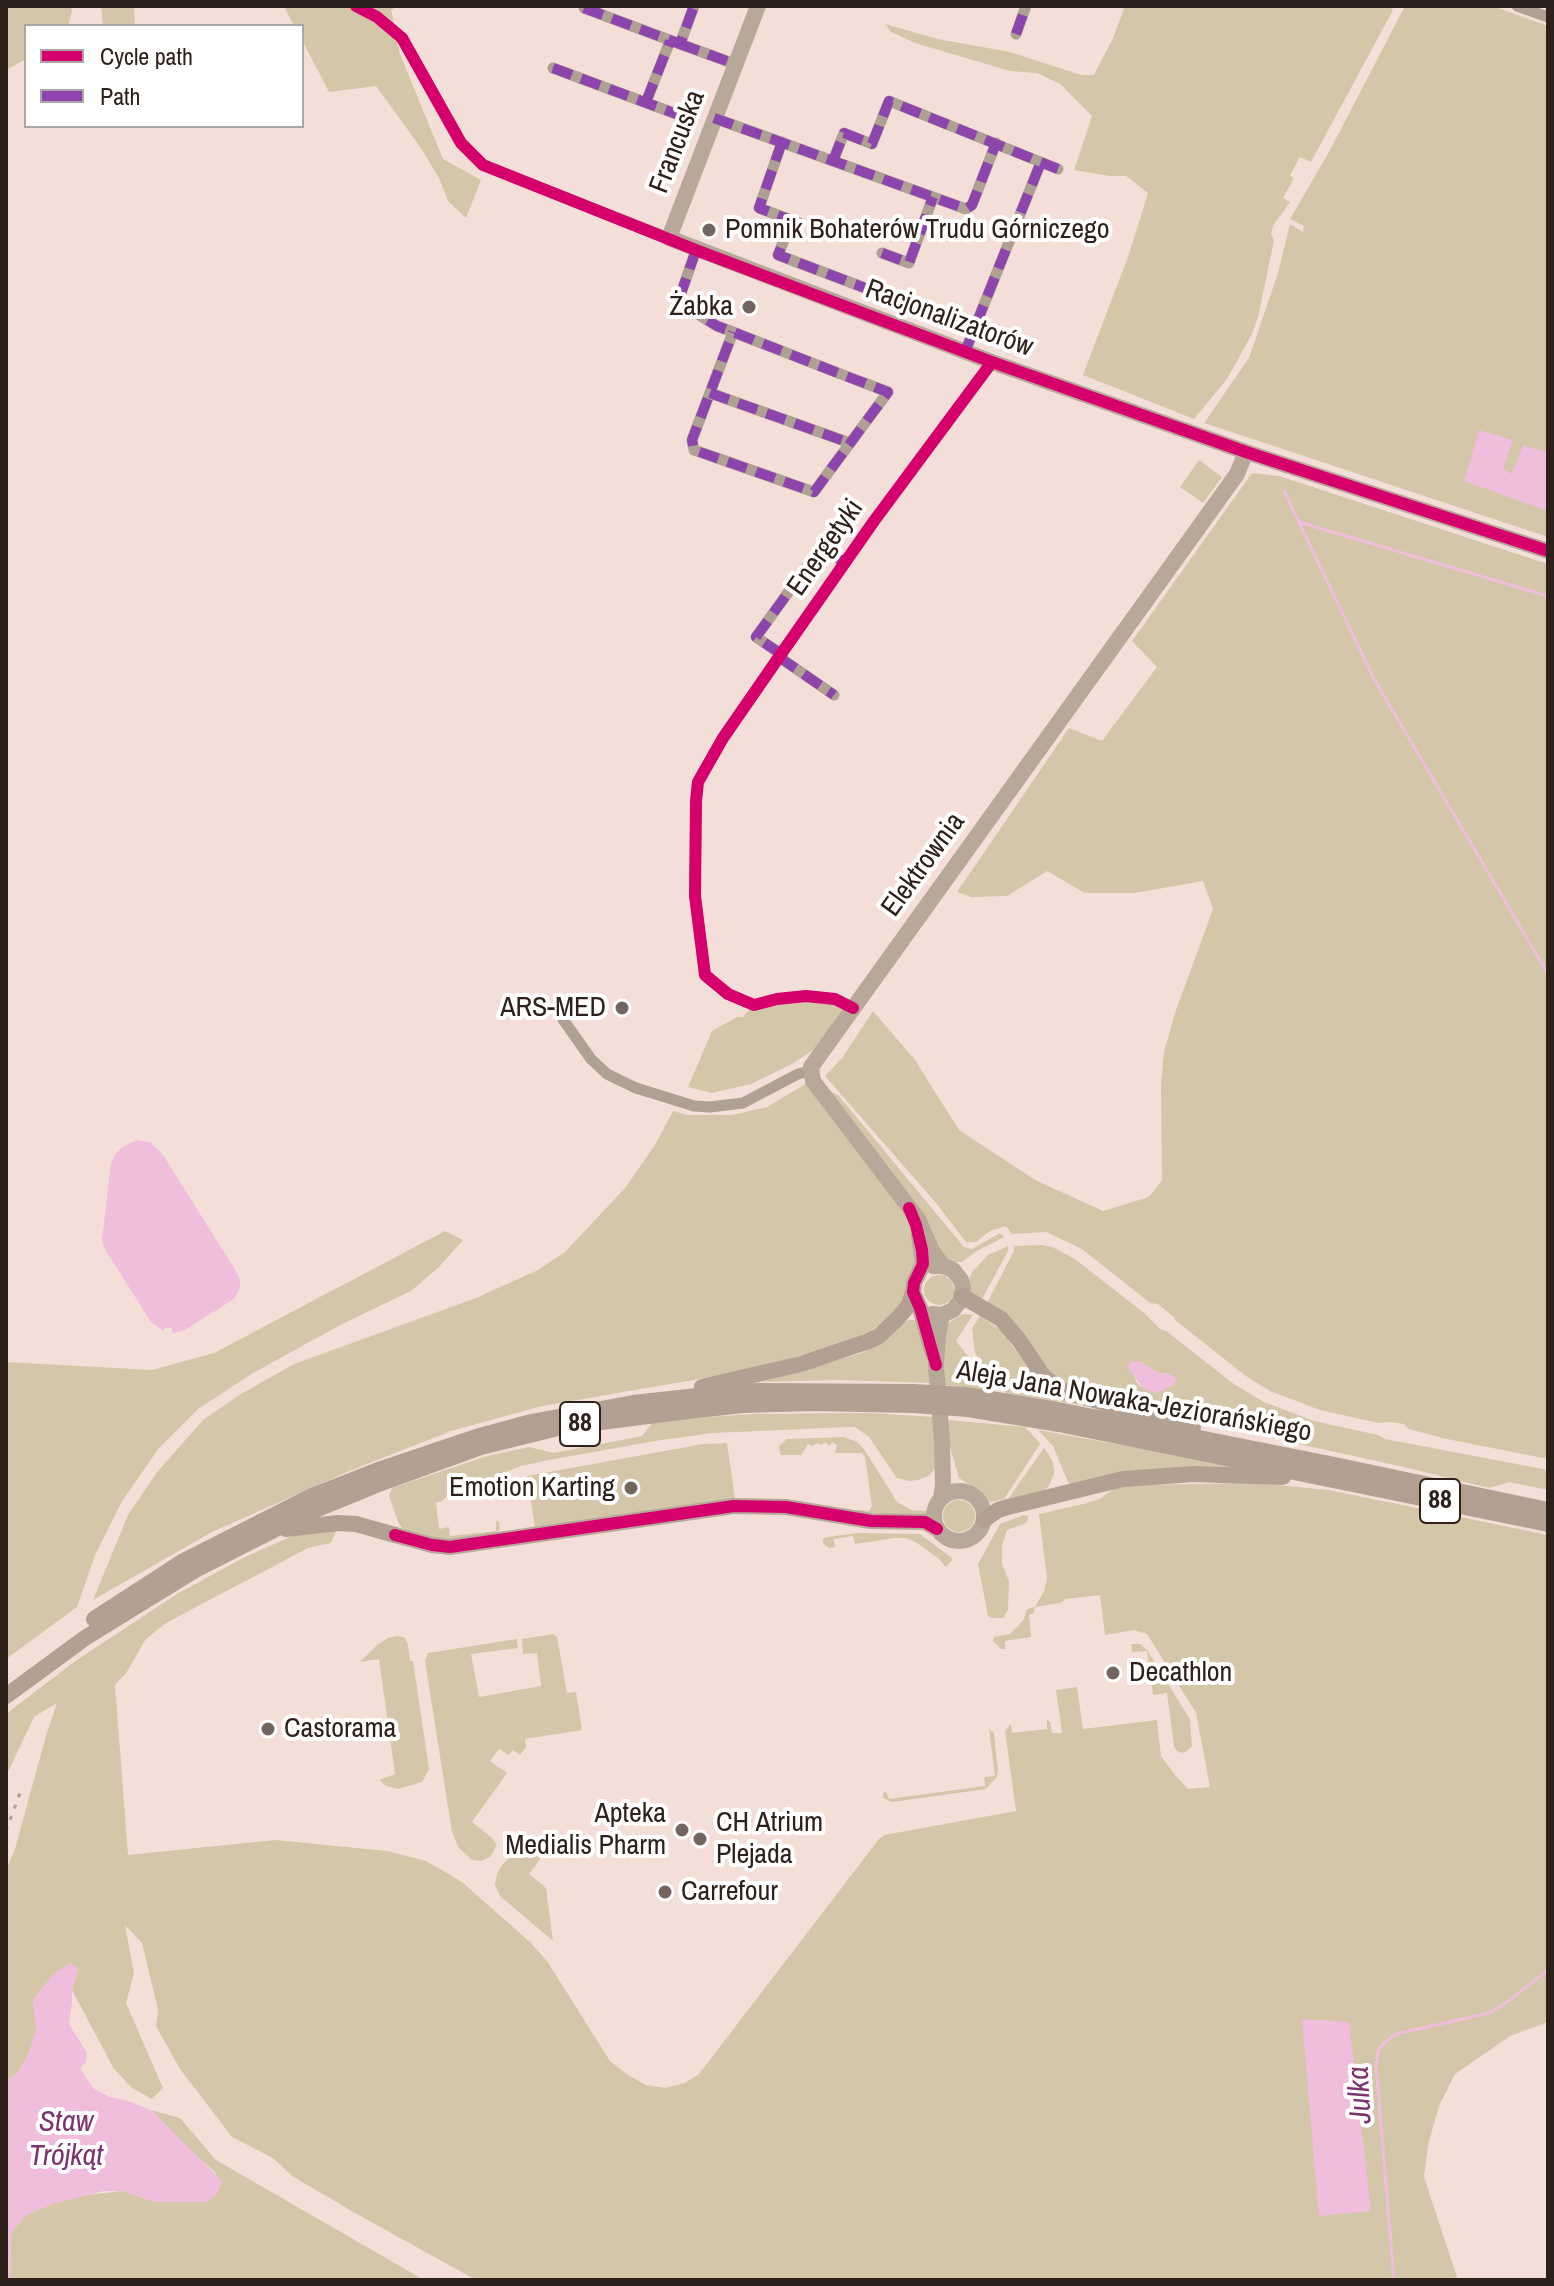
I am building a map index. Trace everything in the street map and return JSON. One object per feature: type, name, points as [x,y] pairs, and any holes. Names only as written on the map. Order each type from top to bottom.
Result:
[{"type":"main road","points":[[556,1417],[627,1398],[713,1385],[854,1348],[879,1336],[917,1293]]},
{"type":"main road","points":[[962,1296],[1001,1319],[1044,1377],[1065,1392],[1331,1471]]},
{"type":"main road","name":"Aleja Jana Nowaka-Jeziorańskiego","points":[[6,1683],[94,1619],[182,1562],[312,1496],[476,1437],[556,1417],[633,1403],[758,1391],[967,1402],[1548,1510]]},
{"type":"main road","name":"Aleja Jana Nowaka-Jeziorańskiego","points":[[6,1696],[109,1622],[197,1569],[303,1515],[481,1447],[562,1427],[743,1405],[914,1399]]},
{"type":"main road","points":[[984,1520],[1008,1507],[1123,1479],[1331,1471]]},
{"type":"main road","name":"Aleja Jana Nowaka-Jeziorańskiego","points":[[1331,1471],[1548,1524]]},
{"type":"main road","points":[[264,1534],[338,1523],[356,1524],[395,1535]]},
{"type":"street","name":"Racjonalizatorów","points":[[356,6],[377,17],[402,38],[461,143],[483,165],[992,362],[1246,452],[1548,551]]},
{"type":"street","points":[[646,102],[694,6]]},
{"type":"street","name":"Francuska","points":[[669,238],[758,6]]},
{"type":"street","points":[[1016,34],[1026,6]]},
{"type":"street","points":[[1517,6],[1548,17]]},
{"type":"street","name":"Francuska","points":[[584,8],[735,64]]},
{"type":"street","points":[[553,68],[679,115],[690,109],[694,96]]},
{"type":"street","points":[[833,161],[844,133],[872,144],[889,101],[1058,169]]},
{"type":"street","points":[[714,118],[966,209],[972,205],[996,143]]},
{"type":"street","points":[[782,142],[759,208],[796,222],[778,255],[931,313],[976,326]]},
{"type":"street","points":[[965,352],[1041,162]]},
{"type":"street","points":[[882,253],[909,263],[933,197]]},
{"type":"street","points":[[696,250],[678,302],[717,326],[733,332],[888,392],[814,492],[694,450],[692,440],[733,332]]},
{"type":"street","name":"Energetyki","points":[[853,1008],[835,999],[806,996],[754,1005],[728,994],[705,975],[695,896],[698,782],[723,738],[780,655],[992,362]]},
{"type":"street","points":[[710,393],[850,443]]},
{"type":"street","name":"Elektrownia","points":[[810,1071],[1237,474],[1246,452]]},
{"type":"street","points":[[834,695],[756,637],[821,547],[845,563]]},
{"type":"street","points":[[562,1018],[599,1068],[617,1081],[694,1106],[743,1103],[793,1076],[810,1071],[820,1091],[918,1219],[932,1251],[943,1266],[961,1280],[962,1296],[953,1310],[942,1315],[930,1314],[917,1293]]},
{"type":"street","points":[[909,1208],[922,1250],[923,1264],[917,1293],[936,1365]]},
{"type":"street","points":[[917,1293],[927,1268],[943,1266]]},
{"type":"street","points":[[941,1499],[942,1441],[936,1365],[942,1315]]},
{"type":"street","points":[[942,1441],[959,1491]]},
{"type":"street","points":[[395,1535],[450,1547],[734,1506],[786,1507],[871,1521],[925,1522],[951,1540],[963,1541],[978,1533],[984,1520],[983,1508],[976,1497],[965,1491],[952,1492],[937,1504],[934,1517],[937,1529]]},
{"type":"shaded area","points":[[6,6],[71,6],[69,24],[24,24],[24,60],[6,70]]},
{"type":"shaded area","points":[[101,6],[134,6],[135,24],[103,24]]},
{"type":"shaded area","points":[[284,6],[398,6],[391,10],[400,54],[443,159],[481,180],[466,218],[448,201],[440,180],[421,148],[376,86],[329,92],[304,44],[304,24],[293,24]]},
{"type":"shaded area","points":[[1125,6],[1390,6],[1393,10],[1311,162],[1300,157],[1290,175],[1294,178],[1283,198],[1290,202],[1271,233],[1274,241],[1252,334],[1227,379],[1194,419],[1083,375],[1129,254],[1148,193],[1126,176],[1074,170],[1092,116],[1060,84],[1037,73],[1010,71],[915,43],[891,32],[885,24],[938,39],[1010,52],[1081,75],[1094,75]]},
{"type":"shaded area","points":[[1405,6],[1493,6],[1548,26],[1548,537],[1204,423],[1249,358],[1278,273],[1290,224],[1303,232],[1304,226],[1290,219],[1329,152]]},
{"type":"shaded area","points":[[1199,460],[1222,477],[1203,503],[1180,487]]},
{"type":"shaded area","points":[[1252,473],[1279,476],[1548,564],[1548,1459],[1442,1438],[1409,1429],[1404,1424],[1379,1423],[1320,1410],[1270,1391],[1246,1376],[1158,1304],[1150,1303],[1082,1249],[1046,1232],[1012,1234],[1006,1226],[990,1231],[976,1242],[966,1242],[825,1076],[842,1058],[873,1011],[915,1060],[959,1130],[1035,1180],[1103,1211],[1149,1197],[1162,1180],[1161,1084],[1164,1052],[1213,909],[1203,881],[1135,893],[1085,893],[1047,871],[1007,896],[971,897],[957,892],[1069,728],[1102,741],[1157,667],[1132,641]]},
{"type":"shaded area","points":[[777,999],[846,1004],[816,1048],[792,1064],[751,1084],[712,1093],[688,1087],[712,1031],[737,1017],[743,1017],[754,1005]]},
{"type":"shaded area","points":[[807,1083],[906,1215],[916,1234],[919,1250],[903,1303],[892,1316],[869,1332],[839,1345],[740,1372],[542,1406],[451,1431],[347,1472],[212,1532],[93,1600],[128,1515],[158,1471],[204,1419],[294,1364],[476,1298],[538,1270],[565,1252],[625,1188],[655,1145],[673,1111],[688,1115],[732,1115],[767,1107]]},
{"type":"shaded area","points":[[826,1089],[839,1096],[964,1247],[972,1249],[1000,1233],[1004,1237],[962,1262],[952,1262],[942,1257]]},
{"type":"shaded area","points":[[445,1231],[463,1240],[439,1267],[411,1291],[344,1323],[253,1373],[198,1409],[159,1448],[122,1501],[95,1555],[77,1607],[6,1659],[6,1362],[152,1370],[214,1353]]},
{"type":"shaded area","points":[[1008,1246],[980,1303],[970,1290],[972,1272],[988,1255]]},
{"type":"shaded area","points":[[1014,1246],[1052,1247],[1075,1259],[1160,1329],[1234,1384],[1264,1402],[1314,1421],[1385,1439],[1548,1470],[1548,1490],[1509,1482],[1489,1488],[1193,1421],[1084,1391],[1057,1380],[986,1305]],"holes":[[[1140,1361],[1170,1374],[1168,1386],[1157,1393],[1137,1383],[1133,1375]]]},
{"type":"shaded area","points":[[939,1275],[950,1279],[954,1290],[950,1301],[939,1305],[928,1301],[924,1290],[928,1279]]},
{"type":"shaded area","points":[[963,1314],[973,1315],[956,1341],[980,1375],[967,1367],[966,1374],[985,1382],[995,1392],[945,1385],[945,1329]]},
{"type":"shaded area","points":[[980,1316],[1002,1331],[1029,1369],[1100,1408],[1006,1393],[975,1353],[972,1328]]},
{"type":"shaded area","points":[[915,1320],[925,1340],[932,1383],[839,1380],[761,1382],[862,1353],[880,1343],[906,1321]]},
{"type":"shaded area","points":[[870,1413],[934,1417],[937,1460],[934,1470],[918,1480],[897,1478],[869,1437],[855,1427],[713,1433],[521,1466],[504,1473],[493,1484],[452,1492],[436,1503],[439,1529],[449,1527],[450,1536],[496,1531],[496,1521],[499,1522],[500,1530],[492,1534],[450,1539],[405,1531],[399,1524],[389,1496],[392,1488],[487,1456],[529,1447],[554,1453],[642,1436],[653,1422],[753,1414]]},
{"type":"shaded area","points":[[947,1420],[1025,1427],[1039,1442],[1004,1499],[990,1502],[959,1478],[948,1440]]},
{"type":"shaded area","points":[[1038,1430],[1229,1467],[1223,1472],[1071,1484],[1053,1446]]},
{"type":"shaded area","points":[[844,1437],[857,1442],[864,1449],[897,1502],[911,1510],[926,1511],[927,1515],[857,1513],[858,1510],[869,1511],[872,1506],[862,1453],[835,1453],[837,1445],[832,1442],[830,1446],[824,1442],[822,1445],[808,1444],[801,1455],[780,1453],[779,1446],[787,1439]]},
{"type":"shaded area","name":"Emotion Karting","points":[[727,1443],[735,1499],[535,1527],[527,1476],[703,1444]]},
{"type":"shaded area","points":[[1044,1448],[1054,1468],[1049,1486],[1043,1491],[1008,1499]]},
{"type":"shaded area","points":[[1254,1483],[1329,1490],[1548,1535],[1548,2022],[1510,2036],[1455,2074],[1439,2106],[1428,2145],[1424,2177],[1458,2280],[476,2280],[355,2213],[292,2176],[273,2158],[232,2137],[180,2069],[156,2026],[158,2010],[142,1943],[125,1925],[134,1973],[126,2003],[163,2088],[152,2099],[132,2088],[114,2069],[72,1990],[78,1968],[54,1974],[33,2000],[37,2032],[17,2074],[6,2080],[6,1870],[15,1849],[57,1703],[34,1717],[6,1776],[6,1714],[74,1662],[177,1594],[243,1558],[290,1537],[318,1529],[337,1528],[331,1543],[308,1548],[166,1623],[146,1639],[126,1673],[115,1685],[128,1855],[275,1840],[387,1851],[426,1861],[462,1882],[531,1943],[547,1961],[610,2061],[646,2085],[665,2088],[685,2083],[699,2074],[884,1835],[1016,1811],[1005,1731],[1011,1724],[1012,1733],[1047,1729],[1047,1720],[1052,1733],[1062,1733],[1056,1690],[1077,1687],[1083,1729],[1157,1720],[1161,1756],[1175,1775],[1188,1789],[1210,1787],[1196,1713],[1147,1634],[1134,1630],[1105,1635],[1100,1595],[1035,1607],[1047,1578],[1039,1514],[1100,1499],[1114,1488],[1135,1485]]},
{"type":"shaded area","points":[[959,1500],[971,1504],[975,1516],[971,1528],[959,1532],[947,1528],[943,1516],[947,1504]]},
{"type":"shaded area","points":[[1029,1516],[1026,1523],[1007,1530],[1002,1545],[1002,1564],[1009,1581],[1008,1610],[1003,1618],[992,1618],[988,1616],[978,1564],[1000,1524]]},
{"type":"shaded area","points":[[858,1533],[920,1534],[953,1559],[946,1567],[917,1543],[906,1538],[855,1544],[853,1536],[834,1539],[835,1547],[829,1548],[823,1543],[827,1537]]},
{"type":"shaded area","points":[[1035,1607],[1034,1613],[1029,1615],[1031,1637],[1005,1641],[1005,1649],[993,1641],[994,1637],[1010,1634],[1024,1619],[1027,1609]]},
{"type":"shaded area","points":[[554,1634],[567,1693],[576,1692],[582,1730],[525,1739],[526,1747],[520,1755],[513,1750],[509,1755],[499,1749],[490,1761],[507,1773],[472,1822],[497,1845],[490,1857],[481,1861],[472,1860],[458,1847],[452,1832],[425,1661],[428,1653],[517,1639],[518,1648],[471,1654],[479,1697],[541,1686],[537,1653],[523,1654],[522,1639]]},
{"type":"shaded area","points":[[397,1636],[404,1637],[410,1661],[413,1661],[429,1769],[422,1782],[398,1789],[386,1786],[379,1780],[395,1774],[379,1659],[360,1662],[377,1645]]},
{"type":"shaded area","points":[[1131,1644],[1140,1644],[1147,1650],[1190,1719],[1192,1746],[1187,1751],[1181,1753],[1174,1746],[1167,1693],[1153,1695],[1147,1651],[1132,1652]]},
{"type":"shaded area","points":[[989,1729],[994,1733],[998,1771],[997,1777],[986,1789],[892,1802],[883,1798],[884,1792],[889,1799],[985,1786],[984,1777],[995,1776]]},
{"type":"shaded area","points":[[529,1839],[545,1852],[529,1874],[546,1888],[553,1941],[500,1896],[495,1885],[502,1865]]},
{"type":"shaded area","points":[[151,2110],[180,2118],[216,2160],[424,2280],[10,2280],[11,2233],[26,2215],[52,2204],[85,2195],[123,2191],[156,2202],[206,2202],[216,2173]]},
{"type":"water","points":[[1479,430],[1513,440],[1503,469],[1512,474],[1523,445],[1548,453],[1548,511],[1464,481]]},
{"type":"water","points":[[137,1140],[150,1142],[163,1155],[240,1280],[240,1288],[234,1299],[185,1330],[174,1333],[172,1328],[163,1331],[151,1322],[102,1240],[111,1163],[122,1147]]},
{"type":"water","points":[[1140,1361],[1159,1373],[1170,1374],[1177,1379],[1174,1385],[1157,1393],[1143,1388],[1127,1367],[1131,1362]]},
{"type":"water","name":"Staw Trójkąt","points":[[71,1963],[78,1968],[72,1990],[69,2024],[87,2053],[86,2062],[80,2068],[93,2088],[151,2110],[222,2181],[217,2194],[206,2202],[156,2202],[123,2191],[104,2191],[52,2204],[26,2215],[11,2233],[10,2280],[6,2280],[6,2080],[17,2074],[36,2032],[33,2000],[53,1974]]},
{"type":"water","points":[[1302,2019],[1349,2022],[1371,2211],[1319,2216]]},
{"type":"waterway","points":[[1284,491],[1374,679],[1548,974]]},
{"type":"waterway","points":[[1299,522],[1548,596]]},
{"type":"waterway","name":"Julka","points":[[1394,2280],[1376,2065],[1378,2051],[1396,2034],[1489,2013],[1548,1970]]},
{"type":"railway","points":[[6,1831],[20,1793]]},
{"type":"marked path","points":[[584,8],[680,44],[694,6]]},
{"type":"marked path","points":[[1016,34],[1026,6]]},
{"type":"marked path","points":[[646,102],[670,41]]},
{"type":"marked path","points":[[680,44],[735,64]]},
{"type":"marked path","points":[[553,68],[679,115],[690,109],[694,96]]},
{"type":"marked path","points":[[833,161],[844,133],[872,144],[889,101],[1058,169]]},
{"type":"marked path","points":[[714,118],[966,209],[972,205],[996,143]]},
{"type":"marked path","points":[[782,142],[759,208],[799,223]]},
{"type":"marked path","points":[[965,352],[1041,162]]},
{"type":"marked path","points":[[882,253],[909,263],[933,197]]},
{"type":"marked path","points":[[792,220],[778,255],[931,313],[976,326]]},
{"type":"marked path","points":[[696,250],[678,302],[717,326],[733,332],[838,373],[888,392],[814,492],[694,450],[692,440],[733,332]]},
{"type":"marked path","points":[[710,393],[850,443]]},
{"type":"marked path","points":[[781,654],[756,637],[821,547],[845,563]]},
{"type":"marked path","points":[[779,657],[834,695]]},
{"type":"cycle path","points":[[356,6],[377,17],[402,38],[461,143],[483,165],[992,362],[1246,452],[1548,551]]},
{"type":"cycle path","points":[[853,1008],[835,999],[806,996],[754,1005],[728,994],[705,975],[695,896],[698,782],[723,738],[874,521],[992,362]]},
{"type":"cycle path","points":[[909,1208],[916,1225],[923,1264],[913,1292],[936,1365]]},
{"type":"cycle path","points":[[395,1535],[450,1547],[734,1506],[786,1507],[871,1521],[925,1522],[937,1529]]},
{"type":"place","name":"Pomnik Bohaterów Trudu Górniczego","points":[[709,230]]},
{"type":"place","name":"Żabka","points":[[749,307]]},
{"type":"place","name":"ARS-MED","points":[[622,1008]]},
{"type":"place","name":"Emotion Karting","points":[[631,1488]]},
{"type":"place","name":"Decathlon","points":[[1113,1673]]},
{"type":"place","name":"Castorama","points":[[268,1729]]},
{"type":"place","name":"Apteka Medialis Pharm","points":[[682,1830]]},
{"type":"place","name":"CH Atrium Plejada","points":[[700,1839]]},
{"type":"place","name":"Carrefour","points":[[665,1892]]}]
